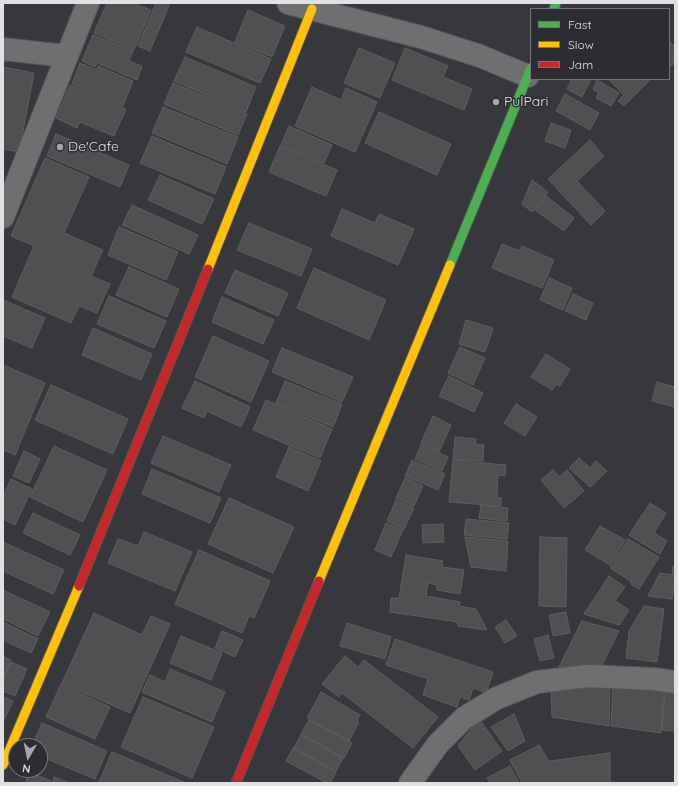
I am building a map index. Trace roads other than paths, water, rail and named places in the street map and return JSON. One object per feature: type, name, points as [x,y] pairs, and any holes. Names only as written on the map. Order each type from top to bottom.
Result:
[{"type":"street","points":[[3,217],[88,3]]},
{"type":"street","points":[[236,783],[529,72],[420,37],[288,3]]},
{"type":"street","points":[[3,765],[75,597],[312,9]]},
{"type":"street","points":[[3,49],[66,56]]},
{"type":"street","points":[[410,783],[438,744],[464,718],[496,698],[537,682],[588,676],[653,679],[675,682]]},
{"type":"place","name":"PulPari","points":[[496,102]]},
{"type":"place","name":"De'Cafe","points":[[60,147]]}]
